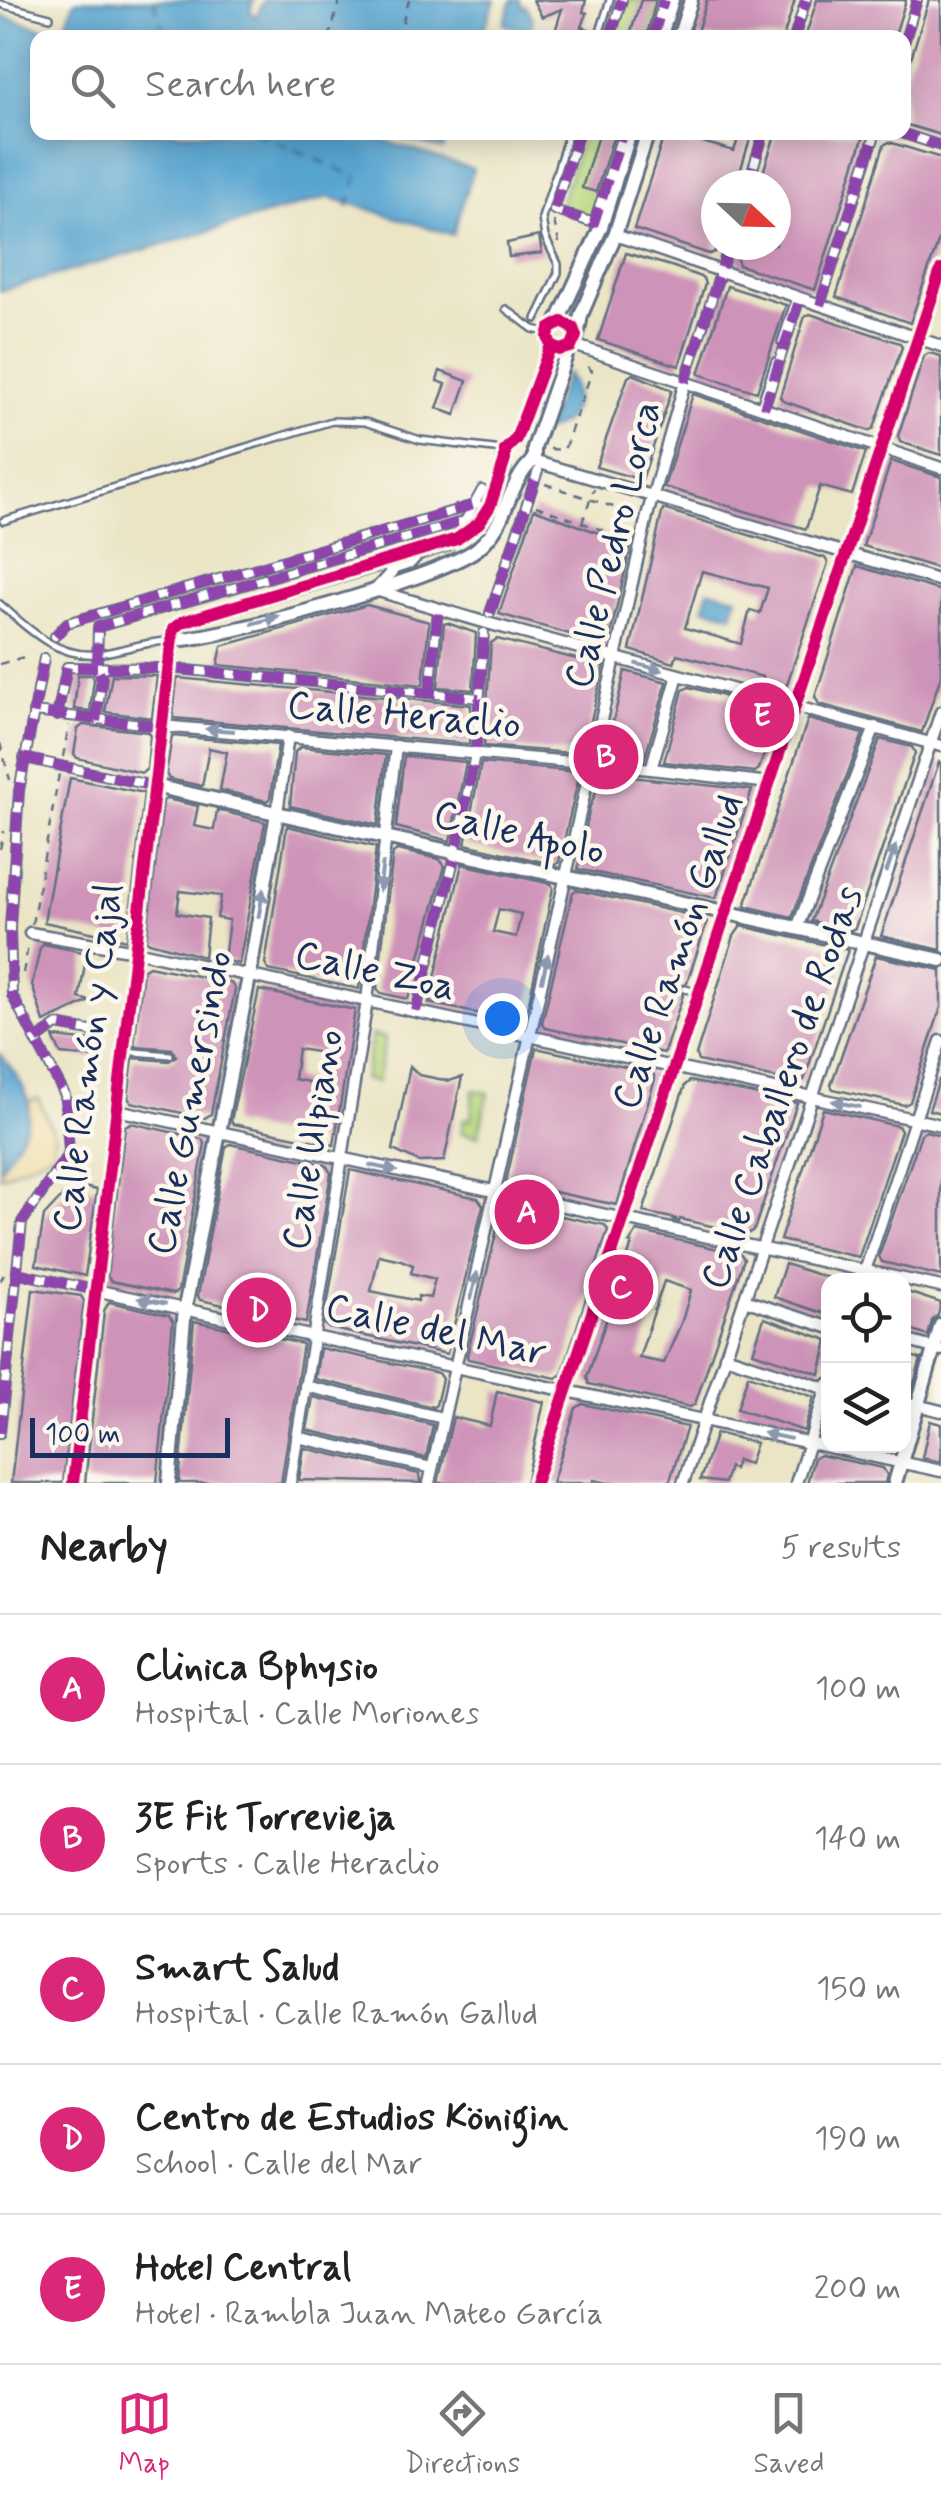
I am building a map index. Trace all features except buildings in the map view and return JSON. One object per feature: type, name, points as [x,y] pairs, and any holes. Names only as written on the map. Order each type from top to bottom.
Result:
[{"type":"street","points":[[613,30],[622,0]]},
{"type":"street","points":[[659,30],[668,0]]},
{"type":"street","points":[[681,30],[691,0]]},
{"type":"street","points":[[797,30],[806,0]]},
{"type":"street","points":[[908,30],[917,0]]},
{"type":"street","points":[[911,136],[941,146]]},
{"type":"street","points":[[576,140],[554,210],[594,223],[623,140]]},
{"type":"street","points":[[535,463],[502,518],[479,547],[448,565],[375,590],[207,636],[170,640],[173,628],[182,622],[420,552],[458,539],[479,523],[490,506],[505,455],[516,440],[552,334],[601,228],[624,140]]},
{"type":"street","points":[[476,748],[487,623],[527,502],[572,342],[614,236],[645,140]]},
{"type":"street","points":[[753,170],[762,140]]},
{"type":"street","points":[[820,304],[873,140]]},
{"type":"street","points":[[614,236],[941,346]]},
{"type":"street","points":[[686,382],[724,260]]},
{"type":"street","name":"Calle Ramón Gallud","points":[[535,1483],[941,270]]},
{"type":"street","points":[[762,408],[798,297]]},
{"type":"street","points":[[552,334],[566,323],[572,342]]},
{"type":"street","points":[[552,334],[559,350],[572,342]]},
{"type":"street","points":[[572,342],[941,468]]},
{"type":"street","name":"Calle Pedro Lorca","points":[[429,1483],[652,495],[686,382]]},
{"type":"street","points":[[516,440],[526,440],[535,463]]},
{"type":"street","points":[[505,455],[512,468],[535,463],[941,580]]},
{"type":"street","points":[[96,721],[102,678],[97,667],[98,627],[465,521],[478,504],[482,490]]},
{"type":"street","points":[[55,636],[67,623],[478,504]]},
{"type":"street","points":[[375,590],[395,568],[410,563],[420,552]]},
{"type":"street","points":[[375,590],[936,744]]},
{"type":"street","points":[[430,693],[438,610]]},
{"type":"street","name":"Calle Ramón y Cajal","points":[[74,1483],[170,640]]},
{"type":"street","points":[[0,1433],[22,1222],[69,1153],[66,1095],[12,994],[13,859],[24,758],[44,658]]},
{"type":"street","points":[[57,716],[66,667],[159,668]]},
{"type":"street","points":[[177,670],[479,698]]},
{"type":"street","points":[[651,769],[678,674]]},
{"type":"street","name":"Calle Heraclio","points":[[32,712],[96,721],[651,769],[770,784]]},
{"type":"street","name":"Calle Caballero de Rodas","points":[[683,1483],[864,943],[936,744],[941,712]]},
{"type":"street","points":[[797,928],[875,727]]},
{"type":"street","name":"Calle Gumersindo","points":[[169,1483],[185,1308],[249,977],[288,736]]},
{"type":"street","name":"Calle Ulpiano","points":[[290,1483],[367,1001],[396,746]]},
{"type":"street","name":"Calle Apolo","points":[[24,758],[941,960]]},
{"type":"street","points":[[457,845],[474,759]]},
{"type":"street","points":[[416,1012],[454,860]]},
{"type":"street","name":"Calle Zoa","points":[[30,933],[135,951],[941,1125]]},
{"type":"street","points":[[36,1040],[57,1026],[90,1031]]},
{"type":"street","points":[[865,1273],[941,1041]]},
{"type":"street","points":[[116,1110],[761,1248],[853,1273]]},
{"type":"street","points":[[18,1274],[94,1290]]},
{"type":"street","points":[[911,1283],[941,1287]]},
{"type":"street","name":"Calle del Mar","points":[[94,1290],[941,1471]]},
{"type":"street","points":[[744,1300],[821,1325]]},
{"type":"street","points":[[911,1402],[938,1349],[941,1325]]},
{"type":"street","points":[[911,1342],[938,1349]]},
{"type":"street","points":[[725,1356],[821,1384]]},
{"type":"street","points":[[305,1386],[444,1418]]},
{"type":"street","points":[[911,1404],[941,1411]]},
{"type":"street","points":[[796,1483],[821,1407]]},
{"type":"street","points":[[298,1437],[432,1468]]},
{"type":"street","points":[[894,1483],[902,1453]]},
{"type":"lane","points":[[601,30],[610,0]]},
{"type":"lane","points":[[4,3],[50,17]]},
{"type":"lane","points":[[536,319],[558,273],[542,218],[566,140]]},
{"type":"lane","points":[[781,342],[798,297]]},
{"type":"lane","points":[[506,309],[533,329],[552,334]]},
{"type":"lane","points":[[762,408],[775,361]]},
{"type":"lane","points":[[4,521],[332,421],[366,422],[420,440],[505,455]]},
{"type":"lane","points":[[0,604],[51,644],[75,653],[97,654],[170,640]]},
{"type":"lane","points":[[685,990],[700,992]]},
{"type":"lane","points":[[124,1051],[170,1056]]},
{"type":"lane","points":[[535,1483],[533,1477],[543,1440],[558,1400],[566,1390]]},
{"type":"path","points":[[331,30],[340,0]]},
{"type":"path","points":[[400,30],[409,0]]},
{"type":"path","points":[[582,361],[592,371],[564,450],[535,463],[566,491],[639,516]]},
{"type":"path","points":[[566,491],[569,482]]},
{"type":"path","points":[[582,523],[594,488]]},
{"type":"path","points":[[610,506],[614,495]]},
{"type":"path","points":[[527,502],[634,542]]},
{"type":"path","points":[[0,664],[24,657]]},
{"type":"path","points":[[12,994],[22,980],[70,718]]},
{"type":"path","points":[[0,743],[14,793]]},
{"type":"path","points":[[0,849],[4,830]]},
{"type":"green space","points":[[625,0],[661,0],[651,30],[616,30]]},
{"type":"green space","points":[[581,140],[617,140],[592,220],[559,209]]},
{"type":"green space","points":[[372,1035],[385,1038],[377,1082],[364,1080]]},
{"type":"green space","points":[[473,1090],[488,1093],[478,1136],[461,1132],[464,1119],[471,1119]]},
{"type":"sand","points":[[38,1098],[55,1136],[52,1153],[0,1177],[25,1123],[30,1101]]},
{"type":"water","points":[[75,0],[254,0],[250,11],[256,17],[264,0],[495,0],[484,30],[64,30]]},
{"type":"water","points":[[512,0],[526,6],[533,20],[530,30],[504,24]]},
{"type":"water","points":[[0,15],[46,30],[30,30],[30,140],[382,140],[473,169],[453,235],[329,197],[0,291]]},
{"type":"water","points":[[410,140],[439,140],[445,142],[443,150]]},
{"type":"water","points":[[567,373],[574,391],[573,408],[563,422],[545,431]]},
{"type":"water","points":[[708,590],[737,597],[732,615],[704,607]]},
{"type":"water","points":[[0,1054],[22,1085],[29,1110],[22,1135],[0,1167]]},
{"type":"ferry route","points":[[154,0],[163,30]]},
{"type":"ferry route","points":[[273,140],[357,177],[345,216]]},
{"type":"marked path","points":[[613,30],[622,0]]},
{"type":"marked path","points":[[655,30],[664,0]]},
{"type":"marked path","points":[[797,30],[806,0]]},
{"type":"marked path","points":[[908,30],[917,0]]},
{"type":"marked path","points":[[911,136],[941,146]]},
{"type":"marked path","points":[[576,140],[554,210],[594,223],[620,140]]},
{"type":"marked path","points":[[753,170],[762,140]]},
{"type":"marked path","points":[[820,305],[873,140]]},
{"type":"marked path","points":[[685,382],[724,260]]},
{"type":"marked path","points":[[764,408],[800,298]]},
{"type":"marked path","points":[[490,613],[538,471]]},
{"type":"marked path","points":[[55,636],[67,623],[477,504]]},
{"type":"marked path","points":[[96,721],[102,678],[97,667],[98,627],[466,520]]},
{"type":"marked path","points":[[430,693],[438,610]]},
{"type":"marked path","points":[[476,748],[484,633]]},
{"type":"marked path","points":[[0,1433],[22,1222],[69,1153],[65,1095],[12,995],[10,927],[19,791],[44,658]]},
{"type":"marked path","points":[[57,716],[67,667],[159,668]]},
{"type":"marked path","points":[[177,669],[479,698]]},
{"type":"marked path","points":[[47,714],[161,726]]},
{"type":"marked path","points":[[24,758],[154,786]]},
{"type":"marked path","points":[[457,845],[474,759]]},
{"type":"marked path","points":[[416,1011],[454,860]]},
{"type":"marked path","points":[[36,1040],[57,1025],[90,1031]]},
{"type":"marked path","points":[[18,1273],[95,1290]]},
{"type":"cycle path","points":[[535,1483],[941,270]]},
{"type":"cycle path","points":[[73,1483],[173,629],[182,622],[457,539],[479,523],[490,506],[505,450],[516,439],[551,345],[550,329],[562,322],[573,328],[576,336],[571,347],[559,350],[551,345]]},
{"type":"place","name":"Hotel Central","points":[[762,715]]},
{"type":"place","name":"3E Fit Torrevieja","points":[[606,757]]},
{"type":"place","name":"Clinica Bphysio","points":[[527,1212]]},
{"type":"place","name":"Smart Salud","points":[[621,1287]]},
{"type":"place","name":"Centro de Estudios Königin","points":[[259,1310]]}]
